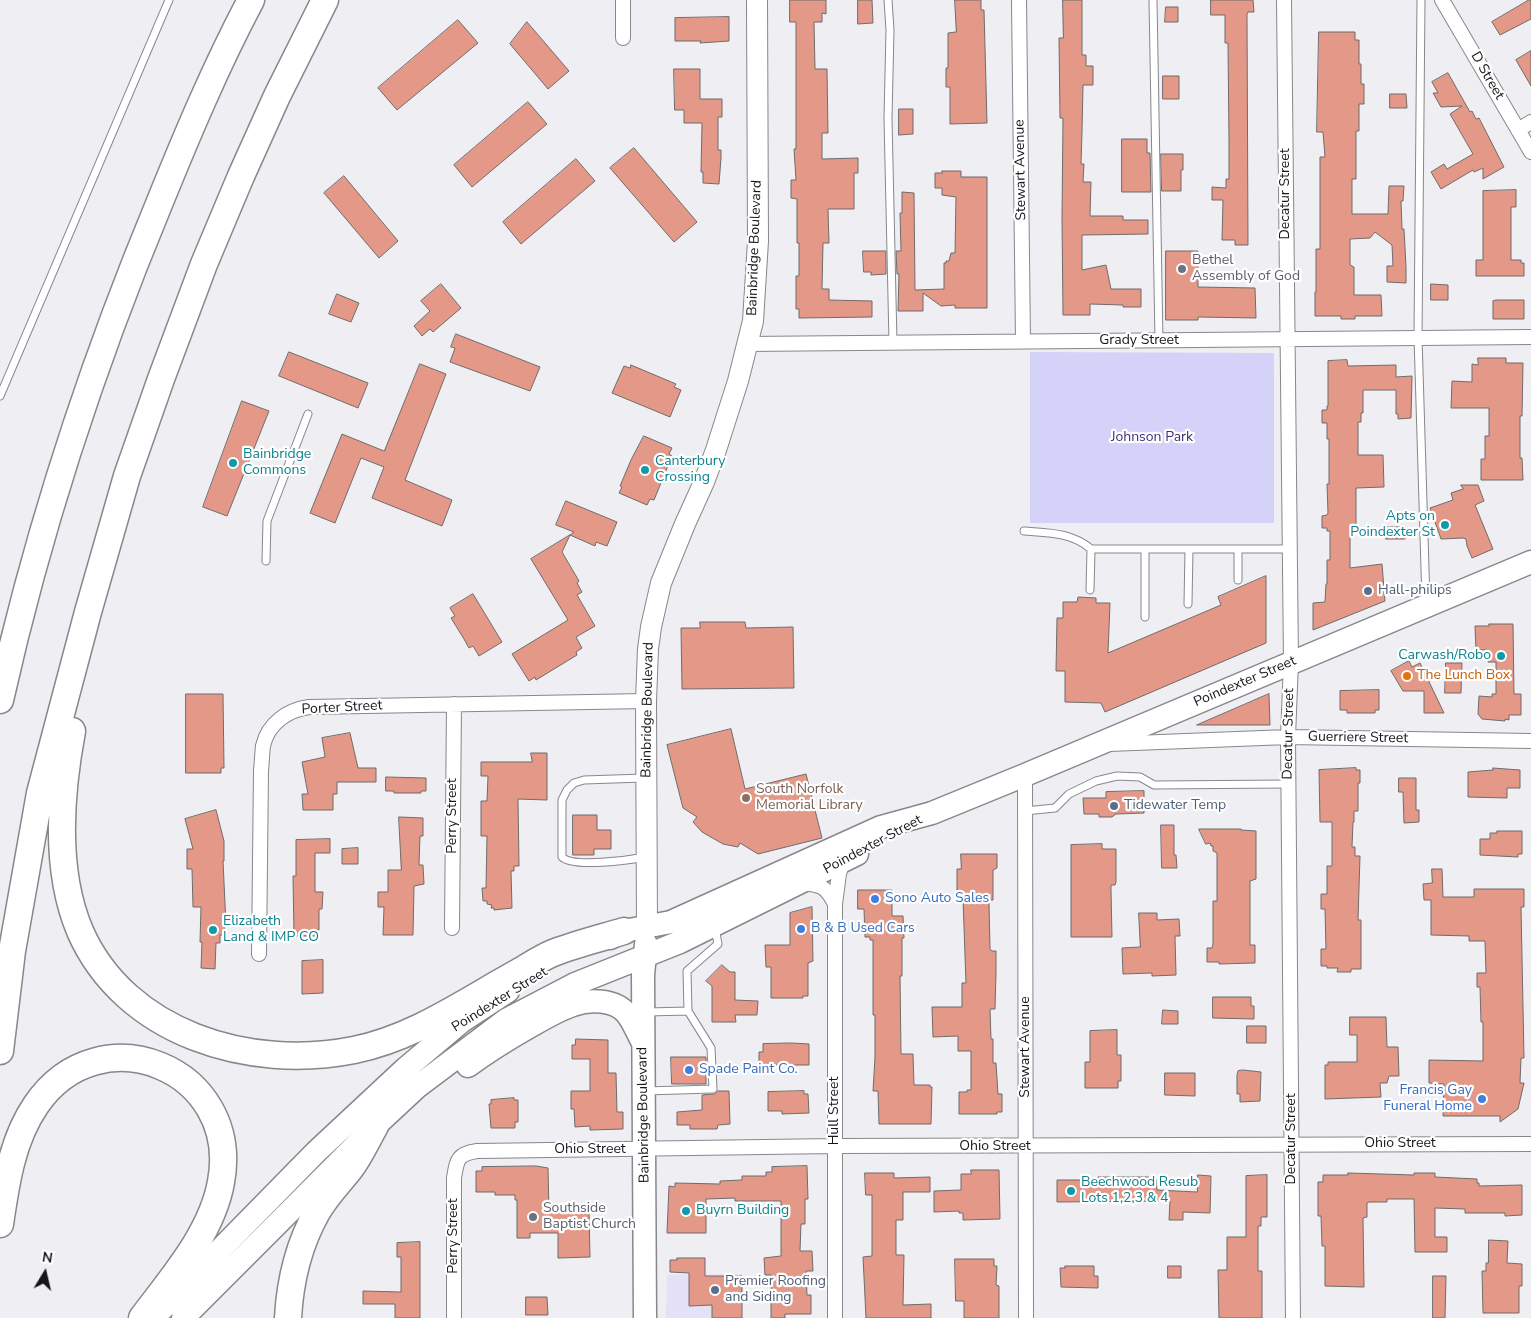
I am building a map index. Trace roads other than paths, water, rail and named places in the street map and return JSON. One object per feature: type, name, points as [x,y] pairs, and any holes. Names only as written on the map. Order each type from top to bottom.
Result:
[{"type":"highway","points":[[0,700],[27,588],[87,392],[113,316],[137,254],[210,86],[251,0]]},
{"type":"highway","points":[[0,1051],[12,952],[40,792],[88,612],[132,463],[204,264],[277,96],[325,0]]},
{"type":"highway","points":[[0,619],[37,508],[87,392]]},
{"type":"highway","points":[[88,612],[75,717],[67,758],[62,821],[64,870],[70,900],[80,930],[91,952],[107,974],[120,988],[154,1017],[173,1028],[204,1041],[240,1051],[282,1056],[354,1050],[401,1036],[429,1023],[553,953],[636,929]]},
{"type":"highway","points":[[0,1224],[12,1156],[17,1141],[27,1118],[52,1086],[75,1070],[88,1064],[108,1059],[129,1058],[151,1062],[179,1075],[200,1093],[217,1124],[223,1155],[222,1181],[215,1204],[205,1226],[182,1267],[142,1318]]},
{"type":"highway","points":[[288,1318],[289,1298],[296,1264],[305,1237],[328,1195],[351,1168],[375,1126]]},
{"type":"main road","name":"Poindexter Street","points":[[183,1318],[375,1126],[417,1087],[506,1020],[575,984],[715,925],[932,813],[1531,562]]},
{"type":"main road","name":"Poindexter Street","points":[[153,1318],[316,1152],[405,1069],[462,1021],[511,990],[636,929],[670,922],[880,827],[932,813]]},
{"type":"main road","name":"Bainbridge Boulevard","points":[[636,929],[645,956],[643,975],[645,1318]]},
{"type":"main road","points":[[375,1126],[418,1103],[497,1047],[551,1014],[573,1005],[591,1001],[601,1002],[627,1013],[643,1044]]},
{"type":"street","points":[[623,0],[623,38]]},
{"type":"street","name":"Bainbridge Boulevard","points":[[636,929],[648,856],[646,701],[648,648],[661,583],[716,450],[738,381],[753,321],[758,241],[757,0]]},
{"type":"street","name":"Stewart Avenue","points":[[1019,0],[1024,341]]},
{"type":"street","name":"Decatur Street","points":[[1284,0],[1291,662],[1288,784],[1293,1318]]},
{"type":"street","name":"D Street","points":[[1442,0],[1531,152]]},
{"type":"street","points":[[1518,130],[1531,122]]},
{"type":"street","name":"Grady Street","points":[[746,344],[1531,336]]},
{"type":"street","name":"Porter Street","points":[[259,954],[261,770],[263,744],[275,723],[289,712],[309,707],[646,701]]},
{"type":"street","name":"Perry Street","points":[[452,928],[454,704]]},
{"type":"street","name":"Guerriere Street","points":[[1094,745],[1288,738],[1531,741]]},
{"type":"street","name":"Stewart Avenue","points":[[1025,775],[1026,1318]]},
{"type":"street","name":"Hull Street","points":[[835,1318],[835,904],[842,861]]},
{"type":"street","points":[[801,882],[819,884],[829,892],[835,904]]},
{"type":"street","name":"Ohio Street","points":[[460,1156],[468,1152],[477,1151],[834,1146],[1026,1147],[1531,1144]]},
{"type":"street","name":"Perry Street","points":[[454,1318],[454,1178],[460,1156]]},
{"type":"lane","points":[[0,396],[169,0]]},
{"type":"lane","points":[[888,0],[890,30],[889,158],[893,344]]},
{"type":"lane","points":[[1153,0],[1159,341]]},
{"type":"lane","points":[[1421,0],[1418,337],[1426,606]]},
{"type":"lane","points":[[266,561],[267,521],[308,414]]},
{"type":"lane","points":[[1024,531],[1062,534],[1082,542],[1090,549],[1290,549]]},
{"type":"lane","points":[[1090,549],[1090,590]]},
{"type":"lane","points":[[1145,549],[1145,617]]},
{"type":"lane","points":[[1188,604],[1189,549]]},
{"type":"lane","points":[[1238,549],[1238,580]]},
{"type":"lane","points":[[1025,811],[1055,808],[1069,794],[1096,782],[1117,776],[1140,777],[1154,785],[1288,784]]},
{"type":"lane","points":[[647,778],[584,780],[574,783],[567,790],[562,800],[562,857],[572,863],[603,862],[648,856]]},
{"type":"lane","points":[[644,1091],[713,1089],[711,1048],[688,1011],[687,971],[718,944],[715,925]]},
{"type":"lane","points":[[643,1012],[688,1011]]},
{"type":"place","name":"Bethel Assembly of God","points":[[1182,269]]},
{"type":"place","name":"Bainbridge Commons","points":[[233,463]]},
{"type":"place","name":"Canterbury Crossing","points":[[645,470]]},
{"type":"place","name":"Apts on Poindexter St","points":[[1445,525]]},
{"type":"place","name":"Hall-philips","points":[[1368,591]]},
{"type":"place","name":"Carwash/Robo","points":[[1501,656]]},
{"type":"place","name":"The Lunch Box","points":[[1407,676]]},
{"type":"place","name":"South Norfolk Memorial Library","points":[[746,798]]},
{"type":"place","name":"Tidewater Temp","points":[[1114,806]]},
{"type":"place","name":"Sono Auto Sales","points":[[875,899]]},
{"type":"place","name":"B & B Used Cars","points":[[801,929]]},
{"type":"place","name":"Elizabeth Land & IMP CO","points":[[213,930]]},
{"type":"place","name":"Spade Paint Co.","points":[[689,1070]]},
{"type":"place","name":"Francis Gay Funeral Home","points":[[1482,1099]]},
{"type":"place","name":"Beechwood Resub Lots 1,2,3 & 4","points":[[1071,1191]]},
{"type":"place","name":"Buyrn Building","points":[[686,1211]]},
{"type":"place","name":"Southside Baptist Church","points":[[533,1217]]},
{"type":"place","name":"Premier Roofing and Siding","points":[[715,1290]]},
{"type":"park label","name":"Johnson Park","points":[[1152,438]]}]
